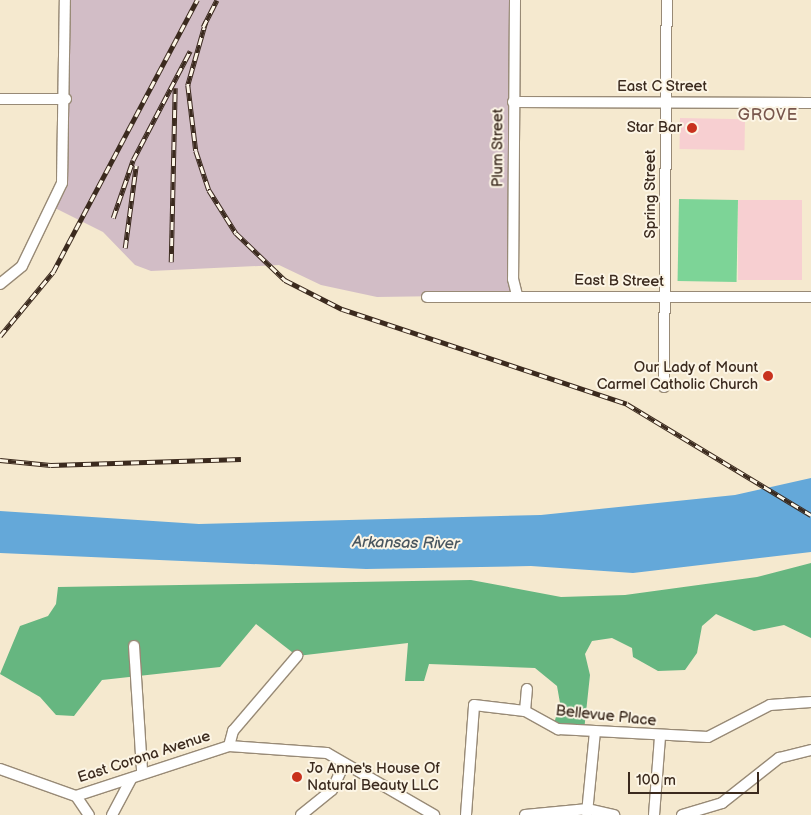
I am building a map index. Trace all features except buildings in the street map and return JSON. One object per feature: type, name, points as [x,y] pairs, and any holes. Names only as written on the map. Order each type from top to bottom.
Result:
[{"type":"street","points":[[0,284],[22,266],[62,184],[66,99],[65,0]]},
{"type":"street","name":"Plum Street","points":[[515,0],[512,102],[512,279],[517,295]]},
{"type":"street","name":"Spring Street","points":[[664,387],[667,0]]},
{"type":"street","points":[[0,99],[66,99]]},
{"type":"street","name":"East C Street","points":[[512,102],[811,103]]},
{"type":"street","name":"East B Street","points":[[427,297],[517,295],[811,297]]},
{"type":"street","points":[[134,646],[142,772]]},
{"type":"street","points":[[229,746],[233,731],[297,656]]},
{"type":"street","points":[[525,711],[526,689]]},
{"type":"street","name":"Bellevue Place","points":[[466,815],[474,705],[525,711],[558,729],[660,737],[708,737],[770,705],[811,702]]},
{"type":"street","points":[[587,812],[594,732]]},
{"type":"street","points":[[654,815],[660,737]]},
{"type":"street","name":"East Corona Avenue","points":[[0,769],[76,796],[131,780],[142,772],[229,746],[327,753],[343,766],[434,815]]},
{"type":"street","points":[[682,815],[722,803],[779,758],[811,750]]},
{"type":"street","points":[[301,815],[332,790],[343,766]]},
{"type":"street","points":[[112,815],[131,780]]},
{"type":"street","points":[[76,796],[89,815]]},
{"type":"street","points":[[524,815],[587,812],[614,815]]},
{"type":"shaded area","points":[[65,0],[515,0],[517,295],[377,297],[321,285],[279,265],[151,271],[135,265],[103,232],[53,207],[62,183]]},
{"type":"shaded area","points":[[680,118],[745,119],[744,150],[679,149]]},
{"type":"shaded area","points":[[738,200],[802,200],[802,280],[738,280]]},
{"type":"green space","points":[[679,199],[738,200],[737,282],[678,281]]},
{"type":"green space","points":[[811,563],[811,638],[784,625],[754,631],[716,614],[702,626],[697,653],[685,670],[658,671],[633,657],[632,648],[612,638],[592,641],[585,654],[590,675],[584,731],[553,727],[560,703],[557,686],[535,668],[429,664],[424,681],[405,681],[408,643],[297,656],[256,624],[220,667],[102,680],[74,716],[56,715],[40,697],[0,674],[20,626],[48,616],[56,604],[58,587],[471,580],[561,597],[625,595],[757,577]]},
{"type":"water","name":"Arkansas River","points":[[811,478],[811,552],[633,573],[531,566],[366,569],[0,553],[0,511],[199,524],[541,515],[735,495]]},
{"type":"railway","points":[[0,336],[53,272],[197,0]]},
{"type":"railway","points":[[203,27],[217,0]]},
{"type":"railway","points":[[206,22],[188,85],[196,151],[209,190],[236,233],[285,280],[342,309],[627,404],[811,515]]},
{"type":"railway","points":[[113,218],[133,160],[190,51]]},
{"type":"railway","points":[[171,262],[175,88]]},
{"type":"railway","points":[[125,248],[136,166]]},
{"type":"railway","points":[[0,460],[51,465],[241,459]]},
{"type":"place","name":"Star Bar","points":[[692,128]]},
{"type":"place","name":"Our Lady of Mount Carmel Catholic Church","points":[[768,376]]},
{"type":"place","name":"Jo Anne's House Of Natural Beauty LLC","points":[[297,777]]},
{"type":"district","name":"GROVE","points":[[768,116]]}]
